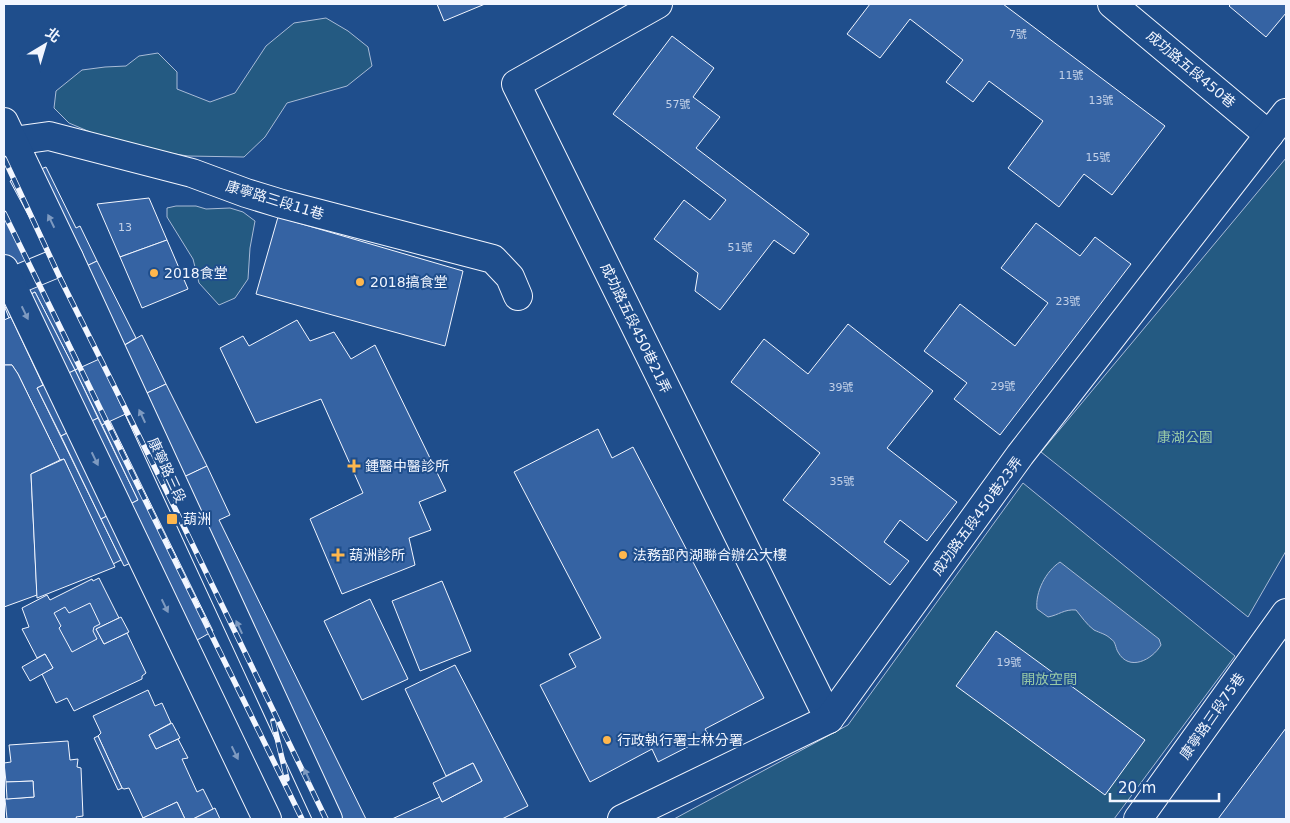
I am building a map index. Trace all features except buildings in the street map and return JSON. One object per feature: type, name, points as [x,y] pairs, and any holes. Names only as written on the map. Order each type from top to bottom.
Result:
[{"type":"street","name":"成功路五段450巷21弄","points":[[658,4],[516,84],[829,719]]},
{"type":"street","name":"成功路五段450巷","points":[[1112,4],[1269,135]]},
{"type":"street","name":"成功路五段450巷23弄","points":[[622,819],[829,719],[1020,456],[1286,113]]},
{"type":"street","name":"康寧路三段","points":[[8,132],[69,258],[328,819]]},
{"type":"street","name":"康寧路三段11巷","points":[[8,132],[49,136],[192,172],[246,193],[282,204],[493,259],[510,277],[518,296]]},
{"type":"street","points":[[69,258],[6,279],[267,819]]},
{"type":"street","name":"康寧路三段75巷","points":[[1138,819],[1286,613]]},
{"type":"green space","points":[[326,18],[348,31],[368,47],[372,66],[347,86],[287,103],[265,137],[244,157],[188,156],[123,146],[69,123],[54,108],[56,91],[82,70],[126,66],[139,56],[158,53],[177,72],[177,89],[210,102],[235,93],[266,46],[294,23]]},
{"type":"green space","name":"康湖公園","points":[[1286,158],[1286,551],[1248,617],[1041,452]]},
{"type":"green space","points":[[196,206],[206,209],[230,208],[243,212],[255,221],[250,248],[248,279],[235,298],[219,305],[199,283],[193,259],[167,217],[167,208]]},
{"type":"green space","name":"開放空間","points":[[1023,483],[1235,656],[1114,819],[674,819],[848,725]]},
{"type":"shaded area","points":[[1060,562],[1159,639],[1161,645],[1157,650],[1140,662],[1128,661],[1118,652],[1113,640],[1091,628],[1076,610],[1068,610],[1048,617],[1037,609],[1042,583],[1050,571]]},
{"type":"railway","points":[[4,158],[61,280],[166,490],[326,819]]},
{"type":"railway","points":[[4,213],[302,819]]},
{"type":"railway","points":[[273,721],[287,779]]},
{"type":"place","name":"2018食堂","points":[[154,273]]},
{"type":"place","name":"2018搞食堂","points":[[360,282]]},
{"type":"place","name":"鍾醫中醫診所","points":[[354,466]]},
{"type":"place","name":"葫洲","points":[[172,519]]},
{"type":"place","name":"葫洲診所","points":[[338,555]]},
{"type":"place","name":"法務部內湖聯合辦公大樓","points":[[623,555]]},
{"type":"place","name":"行政執行署士林分署","points":[[607,740]]}]
